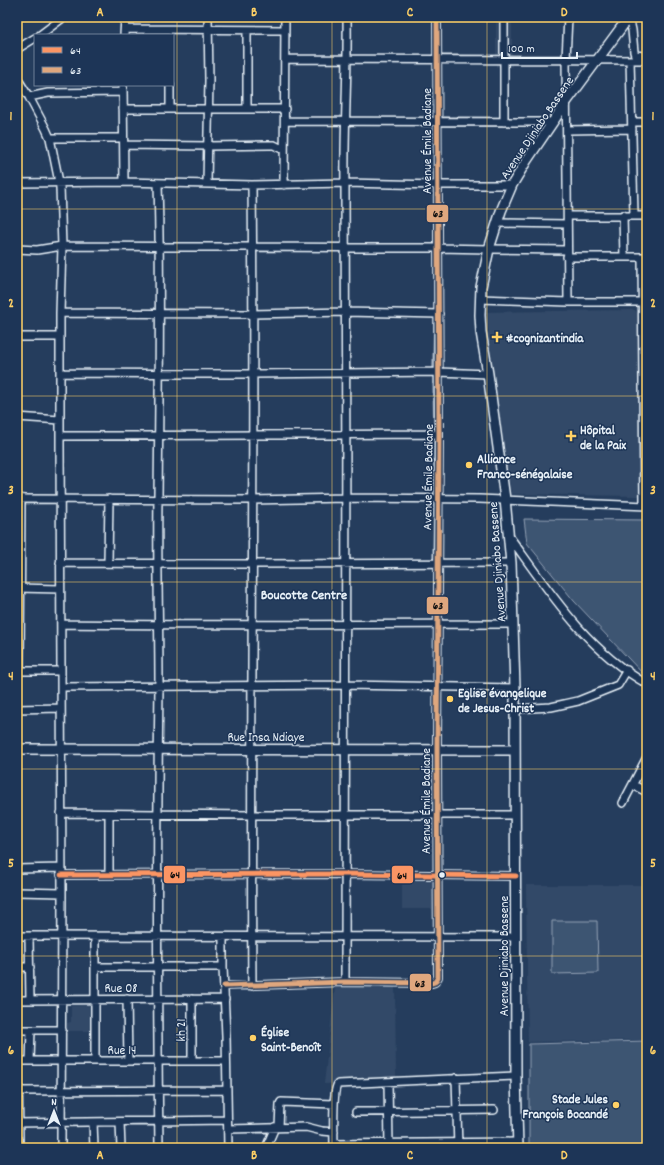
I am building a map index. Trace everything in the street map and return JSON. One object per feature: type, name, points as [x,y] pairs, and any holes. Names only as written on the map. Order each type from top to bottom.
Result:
[{"type":"main road","name":"Avenue Djiniabo Bassene","points":[[518,1145],[516,1076],[515,688],[513,624],[509,536],[505,499],[481,332],[480,299],[482,278],[497,223],[512,185],[552,122],[629,17]]},
{"type":"main road","name":"Rue Insa Ndiaye","points":[[17,749],[515,750]]},
{"type":"street","points":[[41,34],[64,17]]},
{"type":"street","points":[[125,17],[124,32],[285,30]]},
{"type":"street","points":[[207,183],[208,17]]},
{"type":"street","points":[[284,185],[285,17]]},
{"type":"street","points":[[224,986],[345,982],[345,183],[348,58],[347,17]]},
{"type":"street","name":"Avenue Émile Badiane","points":[[345,982],[432,983],[435,982],[438,977],[437,624],[439,185],[437,17]]},
{"type":"street","points":[[504,17],[504,122]]},
{"type":"street","points":[[568,17],[566,59],[568,302]]},
{"type":"street","points":[[629,17],[636,55],[647,56]]},
{"type":"street","points":[[247,30],[247,109]]},
{"type":"street","points":[[17,49],[34,39]]},
{"type":"street","points":[[285,59],[647,60]]},
{"type":"street","points":[[630,60],[634,215]]},
{"type":"street","points":[[17,78],[29,97],[50,138],[60,183],[62,246],[60,313],[62,893],[61,1148]]},
{"type":"street","points":[[170,86],[170,108]]},
{"type":"street","points":[[29,97],[48,93],[123,88],[124,182]]},
{"type":"street","points":[[123,109],[285,109]]},
{"type":"street","points":[[285,121],[552,122]]},
{"type":"street","points":[[567,130],[632,126],[647,122]]},
{"type":"street","points":[[50,138],[208,146],[274,145],[284,150]]},
{"type":"street","points":[[17,183],[124,182],[252,185],[345,183],[512,185]]},
{"type":"street","points":[[158,183],[160,248],[158,499],[159,686],[157,749],[159,1148]]},
{"type":"street","points":[[252,185],[252,986]]},
{"type":"street","points":[[497,223],[634,215],[647,216]]},
{"type":"street","points":[[623,216],[624,257]]},
{"type":"street","points":[[17,249],[37,250],[62,246],[160,248],[438,248],[644,257],[645,506],[505,499],[345,498],[253,500],[19,498],[18,671],[61,671]]},
{"type":"street","points":[[480,299],[568,302],[644,302]]},
{"type":"street","points":[[60,313],[252,314],[346,312],[439,314]]},
{"type":"street","points":[[17,337],[60,337]]},
{"type":"street","points":[[60,372],[252,374],[439,372],[488,374]]},
{"type":"street","points":[[17,417],[60,420]]},
{"type":"street","points":[[60,436],[439,434]]},
{"type":"street","points":[[108,563],[109,498]]},
{"type":"street","points":[[509,536],[565,612],[589,639],[626,670],[646,682]]},
{"type":"street","points":[[60,563],[510,563]]},
{"type":"street","points":[[18,588],[60,589]]},
{"type":"street","points":[[61,624],[513,624]]},
{"type":"street","points":[[515,709],[551,707],[578,701],[618,685],[626,670]]},
{"type":"street","points":[[61,687],[346,685],[515,688]]},
{"type":"street","points":[[17,709],[61,708]]},
{"type":"street","points":[[623,803],[647,757]]},
{"type":"street","points":[[633,785],[647,792]]},
{"type":"street","points":[[61,813],[515,815]]},
{"type":"street","points":[[109,814],[109,875]]},
{"type":"street","points":[[17,869],[109,875],[345,874],[516,876]]},
{"type":"street","points":[[17,892],[62,893]]},
{"type":"street","points":[[17,936],[252,938],[345,936],[516,937]]},
{"type":"street","points":[[29,937],[30,1000]]},
{"type":"street","points":[[95,937],[95,1061]]},
{"type":"street","points":[[222,937],[225,999],[228,1148]]},
{"type":"street","points":[[17,967],[30,967]]},
{"type":"street","points":[[96,967],[223,967]]},
{"type":"street","points":[[127,999],[128,1061]]},
{"type":"street","name":"kh 21","points":[[192,999],[192,1061]]},
{"type":"street","name":"Rue 08","points":[[17,1000],[225,999]]},
{"type":"street","points":[[17,1030],[62,1030]]},
{"type":"street","points":[[30,1030],[30,1062]]},
{"type":"street","name":"Rue 14","points":[[18,1062],[226,1061]]},
{"type":"street","points":[[18,1062],[19,1148]]},
{"type":"street","points":[[516,1076],[338,1084],[336,1087],[334,1104],[334,1146],[518,1145]]},
{"type":"street","points":[[456,1078],[458,1145]]},
{"type":"street","points":[[388,1082],[389,1146]]},
{"type":"street","points":[[18,1091],[227,1090]]},
{"type":"street","points":[[266,1148],[277,1127],[281,1102],[334,1104]]},
{"type":"street","points":[[356,1112],[494,1110]]},
{"type":"street","points":[[18,1122],[159,1122],[227,1120]]},
{"type":"street","points":[[93,1122],[94,1148]]},
{"type":"street","points":[[120,1122],[120,1148]]},
{"type":"street","points":[[228,1129],[306,1127],[334,1132]]},
{"type":"shaded area","points":[[496,17],[512,17],[512,67],[496,67]]},
{"type":"shaded area","name":"Hôpital de la Paix","points":[[635,310],[638,314],[640,496],[511,494],[493,377],[486,312]]},
{"type":"shaded area","points":[[524,519],[647,520],[647,675],[645,676],[574,601],[527,543]]},
{"type":"shaded area","points":[[402,879],[432,879],[432,909],[402,909]]},
{"type":"shaded area","points":[[526,885],[647,885],[647,1040],[528,1042]]},
{"type":"shaded area","points":[[552,921],[597,921],[598,973],[552,974]]},
{"type":"shaded area","points":[[395,985],[396,1080],[324,1084],[335,988]]},
{"type":"shaded area","points":[[90,1005],[90,1031],[67,1031],[67,1023],[71,1022],[71,1006]]},
{"type":"shaded area","points":[[647,1041],[647,1148],[529,1148],[529,1044]]},
{"type":"waterway","points":[[441,126],[543,126]]},
{"type":"waterway","points":[[569,126],[583,126]]},
{"type":"waterway","points":[[434,206],[434,246]]},
{"type":"waterway","points":[[434,250],[434,312]]},
{"type":"waterway","points":[[433,370],[434,316]]},
{"type":"waterway","points":[[433,374],[434,432]]},
{"type":"waterway","points":[[434,436],[434,496]]},
{"type":"waterway","points":[[433,560],[434,500]]},
{"type":"transit line","name":"63","points":[[224,986],[345,982],[432,983],[435,982],[438,977],[437,749],[439,434],[437,17]]},
{"type":"transit line","name":"64","points":[[61,875],[345,874],[516,876]]},
{"type":"place","name":"#cognizantindia","points":[[497,337]]},
{"type":"place","name":"Hôpital de la Paix","points":[[571,436]]},
{"type":"place","name":"Alliance Franco-sénégalaise","points":[[469,465]]},
{"type":"place","name":"Eglise évangelique de Jesus-Christ","points":[[450,699]]},
{"type":"place","name":"Église Saint-Benoît","points":[[253,1038]]},
{"type":"place","name":"Stade Jules François Bocandé","points":[[616,1105]]},
{"type":"district","name":"Boucotte Centre","points":[[304,594]]}]
